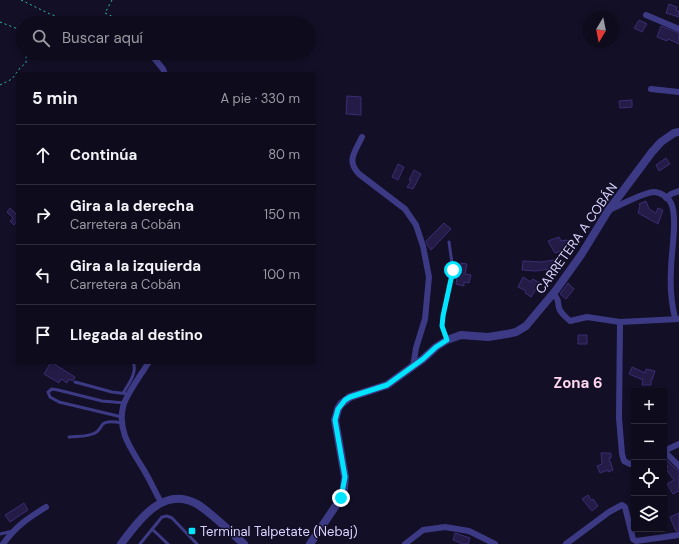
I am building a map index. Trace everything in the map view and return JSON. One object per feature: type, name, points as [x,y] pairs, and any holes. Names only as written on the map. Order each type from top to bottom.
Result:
[{"type":"street","points":[[646,15],[679,29]]},
{"type":"street","points":[[156,60],[164,72]]},
{"type":"street","points":[[651,89],[679,92]]},
{"type":"street","name":"CARRETERA A COBÁN","points":[[310,544],[341,498],[344,488],[345,477],[335,420],[338,409],[345,400],[387,385],[447,340],[461,335],[488,336],[516,332],[526,326],[582,255],[608,211],[661,142],[674,133],[679,132]]},
{"type":"street","points":[[362,137],[351,162],[353,168],[405,209],[416,225],[423,246],[429,277],[425,319],[416,348],[413,367]]},
{"type":"street","points":[[666,198],[679,191]]},
{"type":"street","points":[[553,293],[559,300],[559,308],[563,315],[570,321],[587,317],[620,322],[677,318],[671,296],[671,270],[676,234],[671,202],[664,195],[654,192],[647,193],[608,211]]},
{"type":"street","points":[[620,322],[619,418],[622,454],[624,461],[631,464]]},
{"type":"street","points":[[148,364],[126,394],[122,420],[126,440],[161,502]]},
{"type":"street","points":[[667,450],[679,444]]},
{"type":"street","points":[[667,454],[679,466]]},
{"type":"street","points":[[121,544],[148,512],[161,502],[178,499],[195,503],[203,508],[244,544]]},
{"type":"street","points":[[566,544],[609,512],[622,505],[625,507],[633,539],[636,541],[679,535]]},
{"type":"street","points":[[3,544],[13,531],[24,521],[46,507]]},
{"type":"street","points":[[405,544],[423,530],[445,527],[469,531],[495,544]]},
{"type":"lane","points":[[447,340],[442,326],[445,304],[453,270],[449,242]]},
{"type":"lane","points":[[75,382],[112,392],[126,394],[134,371],[134,364]]},
{"type":"lane","points":[[122,420],[59,402],[50,397],[48,392],[52,389],[102,400],[125,403]]},
{"type":"lane","points":[[69,437],[88,436],[96,433],[106,422],[122,420]]},
{"type":"lane","points":[[140,544],[162,517],[166,516],[172,518],[198,544]]},
{"type":"lane","points":[[152,529],[168,544]]},
{"type":"lane","points":[[0,534],[13,531]]},
{"type":"path","points":[[21,0],[55,16]]},
{"type":"path","points":[[112,0],[105,13],[112,16]]},
{"type":"path","points":[[0,22],[16,28]]},
{"type":"path","points":[[17,72],[26,63],[26,60]]},
{"type":"path","points":[[0,85],[12,79],[16,74]]},
{"type":"building","points":[[669,4],[677,7],[676,11],[679,11],[679,17],[666,13]]},
{"type":"building","points":[[639,20],[647,24],[642,32],[634,28]]},
{"type":"building","points":[[661,26],[679,33],[679,44],[668,39],[667,41],[657,37]]},
{"type":"building","points":[[347,96],[361,97],[361,115],[346,114]]},
{"type":"building","points":[[632,100],[632,107],[620,108],[619,101]]},
{"type":"building","points":[[666,158],[670,164],[659,171],[656,165]]},
{"type":"building","points":[[398,164],[404,167],[398,180],[392,177]]},
{"type":"building","points":[[414,170],[421,174],[413,189],[407,187],[411,181],[409,180]]},
{"type":"building","points":[[646,201],[649,209],[656,213],[658,208],[663,210],[658,224],[638,213],[640,206],[639,204]]},
{"type":"building","points":[[10,208],[16,214],[16,222],[14,225],[10,221],[13,218],[7,212]]},
{"type":"building","points":[[444,223],[451,229],[431,250],[426,241]]},
{"type":"building","points":[[559,237],[561,241],[567,240],[569,247],[555,253],[548,241]]},
{"type":"building","points":[[554,260],[555,268],[536,271],[522,270],[523,261],[541,262]]},
{"type":"building","points":[[461,263],[467,264],[465,274],[471,275],[469,283],[464,282],[464,286],[456,284],[458,273],[460,273]]},
{"type":"building","points":[[523,277],[531,282],[533,279],[540,283],[531,297],[525,293],[526,291],[518,287]]},
{"type":"building","points":[[568,283],[574,289],[566,299],[560,294]]},
{"type":"building","points":[[578,335],[587,335],[587,344],[578,344]]},
{"type":"building","points":[[50,364],[54,364],[75,377],[72,381],[69,379],[67,383],[61,379],[59,383],[44,374]]},
{"type":"building","points":[[632,367],[645,373],[646,369],[655,371],[651,380],[651,385],[642,385],[643,380],[629,374]]},
{"type":"building","points":[[601,453],[611,453],[611,458],[609,458],[613,470],[600,473],[597,466],[602,464]]},
{"type":"building","points":[[667,460],[679,470],[679,491],[673,494],[667,484],[674,480],[667,470]]},
{"type":"building","points":[[588,495],[598,506],[592,511],[582,499]]},
{"type":"building","points":[[24,503],[28,510],[10,522],[5,515]]},
{"type":"building","points":[[679,513],[679,531],[676,531],[670,517]]},
{"type":"building","points":[[455,533],[470,538],[468,544],[463,544],[453,540]]},
{"type":"place","name":"Terminal Talpetate (Nebaj)","points":[[192,531]]},
{"type":"district","name":"Zona 6","points":[[578,383]]},
{"type":"route","points":[[341,498],[345,477],[335,420],[338,409],[345,400],[350,397],[387,385],[447,340],[442,326],[446,298],[453,270]]}]
